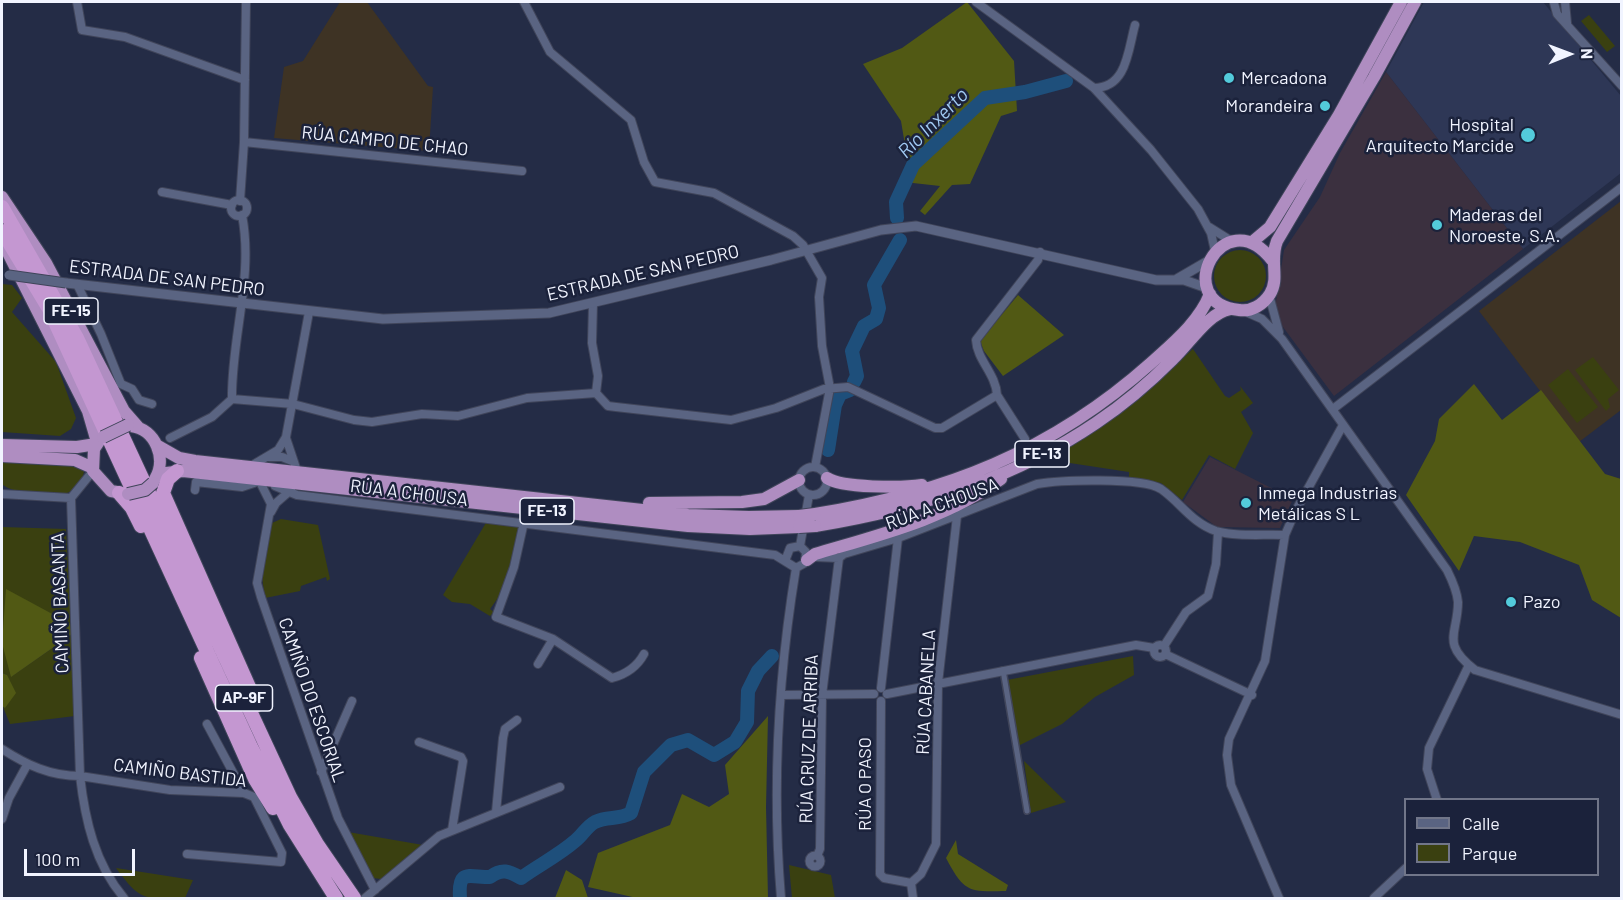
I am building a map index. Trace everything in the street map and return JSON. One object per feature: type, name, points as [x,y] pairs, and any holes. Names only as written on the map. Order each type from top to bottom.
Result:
[{"type":"highway","points":[[1251,243],[1270,227],[1339,115],[1401,2]]},
{"type":"highway","points":[[1269,295],[1275,276],[1272,260],[1283,228],[1374,77],[1415,2]]},
{"type":"highway","name":"FE-15","points":[[2,198],[46,264],[133,426]]},
{"type":"highway","name":"AP-9F","points":[[2,207],[77,338],[143,487],[251,747],[318,874],[340,893],[354,898]]},
{"type":"highway","name":"AP-9F","points":[[2,231],[49,309],[143,487],[290,796],[340,893]]},
{"type":"highway","name":"FE-15","points":[[2,242],[99,441]]},
{"type":"highway","points":[[1211,256],[1233,242],[1251,243],[1272,260]]},
{"type":"highway","name":"FE-13","points":[[815,520],[897,499],[981,471],[1051,436],[1127,384],[1199,316],[1208,291],[1206,269],[1211,256]]},
{"type":"highway","points":[[1208,291],[1217,302],[1236,310]]},
{"type":"highway","name":"FE-13","points":[[292,481],[688,526],[750,529],[898,510],[942,497],[1017,467],[1097,423],[1173,360],[1216,315],[1257,307],[1269,295]]},
{"type":"highway","points":[[69,447],[83,437],[90,419]]},
{"type":"highway","points":[[2,445],[69,447],[99,441],[133,426]]},
{"type":"highway","name":"FE-13","points":[[133,426],[149,434],[158,446],[178,458],[251,480]]},
{"type":"highway","points":[[96,474],[99,441]]},
{"type":"highway","points":[[158,446],[160,456],[143,487],[135,513],[255,779],[295,844],[318,874]]},
{"type":"highway","points":[[2,456],[75,460],[96,474],[163,493]]},
{"type":"highway","points":[[809,559],[932,518],[966,502],[1017,467]]},
{"type":"highway","points":[[177,471],[168,479],[163,493],[298,795],[338,866],[340,893]]},
{"type":"highway","name":"FE-13","points":[[143,487],[177,471],[251,480],[292,481],[585,503],[688,515],[799,521]]},
{"type":"highway","points":[[827,478],[838,483],[904,488],[922,485],[954,474],[981,471]]},
{"type":"highway","points":[[585,503],[742,502],[764,499],[799,480]]},
{"type":"street","points":[[77,2],[82,30],[125,37],[245,80]]},
{"type":"street","points":[[232,399],[232,379],[243,304],[245,231],[242,215],[246,207],[240,201],[244,142],[246,2]]},
{"type":"street","points":[[524,2],[550,52],[631,120],[644,162],[655,182],[714,193],[793,236],[807,250],[822,278],[819,297],[822,346],[830,388],[815,467]]},
{"type":"street","points":[[976,2],[1094,88],[1151,150],[1206,224],[1233,242]]},
{"type":"street","points":[[1558,2],[1567,23],[1622,86]]},
{"type":"street","points":[[1094,88],[1105,88],[1122,75],[1135,25]]},
{"type":"street","name":"RÚA CAMPO DE CHAO","points":[[244,142],[522,171]]},
{"type":"street","points":[[1333,409],[1622,187]]},
{"type":"street","points":[[162,192],[232,205],[240,201]]},
{"type":"street","points":[[232,205],[234,214],[242,215]]},
{"type":"street","points":[[1177,279],[1211,256],[1206,224]]},
{"type":"street","name":"ESTRADA DE SAN PEDRO","points":[[5,274],[383,319],[549,313],[881,230],[916,226],[1040,252],[1156,280],[1177,279],[1208,291]]},
{"type":"street","points":[[1025,439],[997,395],[991,371],[976,348],[976,340],[1038,260],[1040,252]]},
{"type":"street","points":[[76,284],[98,326],[121,384],[132,389],[140,400],[152,404]]},
{"type":"street","points":[[1269,295],[1273,316],[1282,339]]},
{"type":"street","points":[[593,303],[592,343],[597,376],[596,393],[608,406],[731,420],[776,408],[830,388],[848,387],[860,390],[935,428],[950,425],[997,395]]},
{"type":"street","points":[[1236,310],[1262,319],[1282,339],[1447,570],[1458,603],[1452,629],[1453,644],[1469,665],[1475,669],[1622,715]]},
{"type":"street","points":[[251,480],[269,457],[282,446],[286,437],[309,312]]},
{"type":"street","points":[[170,438],[212,417],[232,399],[293,404],[354,420],[372,422],[422,414],[458,416],[526,398],[596,393]]},
{"type":"street","points":[[1279,898],[1227,772],[1229,739],[1252,695],[1265,661],[1286,535],[1294,512],[1343,425]]},
{"type":"street","points":[[270,513],[292,481],[286,437]]},
{"type":"street","points":[[269,457],[282,457],[292,481]]},
{"type":"street","points":[[815,467],[825,472],[827,478],[825,489],[821,494],[809,495],[800,487],[799,480],[804,470],[815,467]]},
{"type":"street","points":[[2,494],[70,498],[96,474]]},
{"type":"street","points":[[81,488],[96,474]]},
{"type":"street","points":[[195,490],[196,482],[251,480],[267,494],[277,497],[292,481]]},
{"type":"street","points":[[251,480],[267,494],[270,513]]},
{"type":"street","name":"RÚA A CHOUSA","points":[[292,481],[524,522],[775,555],[785,561]]},
{"type":"street","name":"RÚA A CHOUSA","points":[[809,559],[842,556],[898,538],[1037,484],[1050,482],[1141,483],[1161,489],[1197,522],[1218,532],[1286,535]]},
{"type":"street","points":[[800,546],[809,495]]},
{"type":"street","name":"CAMIÑO BASANTA","points":[[70,498],[80,776],[91,836],[106,874],[124,898]]},
{"type":"street","name":"CAMIÑO DO ESCORIAL","points":[[270,513],[257,583],[321,772],[371,895]]},
{"type":"street","name":"RÚA CABANELA","points":[[911,883],[924,868],[936,844],[938,683],[957,516]]},
{"type":"street","points":[[524,522],[514,567],[496,617],[553,639],[612,678],[632,669],[644,654]]},
{"type":"street","points":[[1164,650],[1186,612],[1208,596],[1216,564],[1218,532]]},
{"type":"street","points":[[874,694],[875,698],[881,701],[884,691],[898,538]]},
{"type":"street","points":[[800,546],[809,559],[803,566],[795,568],[785,561],[785,556],[790,548],[800,546]]},
{"type":"street","name":"RÚA CRUZ DE ARRIBA","points":[[817,856],[820,849],[822,695],[842,556]]},
{"type":"street","points":[[781,898],[777,824],[782,695],[795,568]]},
{"type":"street","points":[[538,664],[553,639]]},
{"type":"street","points":[[874,694],[876,689],[884,691],[938,683],[1136,645],[1154,648],[1158,644],[1164,650],[1252,695]]},
{"type":"street","points":[[1436,798],[1427,770],[1429,748],[1469,665]]},
{"type":"street","points":[[1003,670],[1027,812]]},
{"type":"street","points":[[782,695],[874,694]]},
{"type":"street","points":[[321,772],[352,701]]},
{"type":"street","name":"RÚA O PASO","points":[[881,701],[880,874],[884,879],[911,883]]},
{"type":"street","points":[[495,812],[505,729],[517,720]]},
{"type":"street","points":[[207,724],[244,793]]},
{"type":"street","points":[[419,742],[461,758],[463,761],[452,830]]},
{"type":"street","name":"CAMIÑO BASTIDA","points":[[2,748],[27,765],[68,777],[80,776],[170,790],[244,793],[254,797],[280,844],[282,853],[280,862],[187,854]]},
{"type":"street","points":[[2,819],[9,798],[27,765]]},
{"type":"street","points":[[371,895],[439,836],[560,787]]},
{"type":"street","points":[[1374,898],[1404,869]]},
{"type":"street","points":[[911,883],[913,898]]},
{"type":"shaded area","points":[[340,2],[367,2],[428,86],[433,87],[429,151],[274,138],[284,67],[303,61]]},
{"type":"shaded area","name":"Hospital Arquitecto Marcide","points":[[1424,2],[1543,2],[1621,96],[1621,173],[1523,249],[1386,72]]},
{"type":"shaded area","points":[[1386,72],[1523,249],[1334,396],[1283,327],[1275,308],[1284,250],[1320,197],[1340,153]]},
{"type":"shaded area","points":[[1621,201],[1621,410],[1579,442],[1479,311]]},
{"type":"shaded area","points":[[1210,457],[1293,499],[1280,528],[1217,527],[1183,502]]},
{"type":"green space","points":[[967,2],[1014,61],[1017,111],[1001,116],[970,184],[952,185],[925,215],[920,211],[940,186],[904,182],[909,169],[901,121],[863,64],[902,48]]},
{"type":"green space","points":[[1589,15],[1615,46],[1607,52],[1581,21]]},
{"type":"green space","points":[[1240,250],[1250,252],[1258,258],[1264,266],[1266,276],[1264,286],[1258,294],[1250,300],[1240,302],[1230,300],[1222,294],[1216,286],[1214,276],[1216,266],[1222,258],[1230,252]]},
{"type":"green space","points":[[2,284],[12,285],[22,298],[12,312],[56,362],[76,418],[71,429],[60,436],[2,432]]},
{"type":"green space","points":[[1018,295],[1064,335],[1003,376],[984,351],[980,341]]},
{"type":"green space","points":[[1193,349],[1225,396],[1229,398],[1241,390],[1240,386],[1253,403],[1241,412],[1253,433],[1235,469],[1209,455],[1182,500],[1161,483],[1129,477],[1129,472],[1050,460],[1123,411]]},
{"type":"green space","points":[[1593,357],[1619,390],[1608,399],[1610,407],[1606,411],[1575,370]]},
{"type":"green space","points":[[1568,369],[1598,407],[1577,423],[1548,385]]},
{"type":"green space","points":[[1474,384],[1502,420],[1541,390],[1605,474],[1621,479],[1621,618],[1592,600],[1579,565],[1520,542],[1474,536],[1459,571],[1406,495],[1435,441],[1439,419]]},
{"type":"green space","points":[[2,462],[70,465],[84,471],[78,484],[70,492],[53,495],[33,494],[14,490],[2,484]]},
{"type":"green space","points":[[281,519],[318,525],[330,579],[327,581],[326,577],[301,586],[300,591],[265,598],[262,577],[272,523]]},
{"type":"green space","points":[[487,521],[517,525],[520,530],[505,588],[490,609],[494,612],[490,616],[470,604],[452,602],[443,595]]},
{"type":"green space","points":[[2,527],[66,529],[71,624],[6,590],[12,676],[71,635],[75,716],[10,724],[3,707],[5,708],[7,675],[2,673]]},
{"type":"green space","points":[[6,589],[71,624],[71,635],[11,677],[2,643]]},
{"type":"green space","points":[[1133,656],[1134,675],[1095,697],[1062,724],[1018,746],[1007,680]]},
{"type":"green space","points":[[2,673],[7,675],[16,693],[5,708],[2,706]]},
{"type":"green space","points":[[768,716],[766,807],[768,898],[637,898],[588,887],[598,853],[670,825],[682,794],[709,807],[729,794],[725,765]]},
{"type":"green space","points":[[1024,761],[1066,802],[1031,813]]},
{"type":"green space","points":[[348,832],[423,845],[381,879],[373,878]]},
{"type":"green space","points":[[956,840],[958,854],[1008,885],[1006,891],[975,890],[963,884],[946,858]]},
{"type":"green space","points":[[789,865],[831,875],[835,898],[792,898]]},
{"type":"green space","points":[[116,868],[193,880],[185,898],[150,897],[137,892]]},
{"type":"green space","points":[[566,870],[582,880],[588,898],[555,898]]},
{"type":"waterway","name":"Río Inxerto","points":[[897,218],[896,202],[913,165],[985,98],[1025,92],[1066,81]]},
{"type":"waterway","name":"Río Inxerto","points":[[854,382],[857,376],[852,351],[864,326],[876,319],[879,308],[874,285],[900,240]]},
{"type":"waterway","name":"Río Inxerto","points":[[828,450],[835,405],[840,394],[850,390]]},
{"type":"waterway","name":"Río Inxerto","points":[[460,898],[461,882],[466,877],[490,877],[498,872],[506,872],[521,878],[569,846],[595,822],[631,813],[644,772],[671,745],[688,740],[714,755],[735,742],[747,722],[748,691],[758,671],[772,656]]},
{"type":"place","name":"Mercadona","points":[[1229,78]]},
{"type":"place","name":"Morandeira","points":[[1325,106]]},
{"type":"place","name":"Hospital Arquitecto Marcide","points":[[1528,135]]},
{"type":"place","name":"Maderas del Noroeste, S.A.","points":[[1437,225]]},
{"type":"place","name":"Inmega Industrias Metálicas S L","points":[[1246,503]]},
{"type":"place","name":"Pazo","points":[[1511,602]]}]
